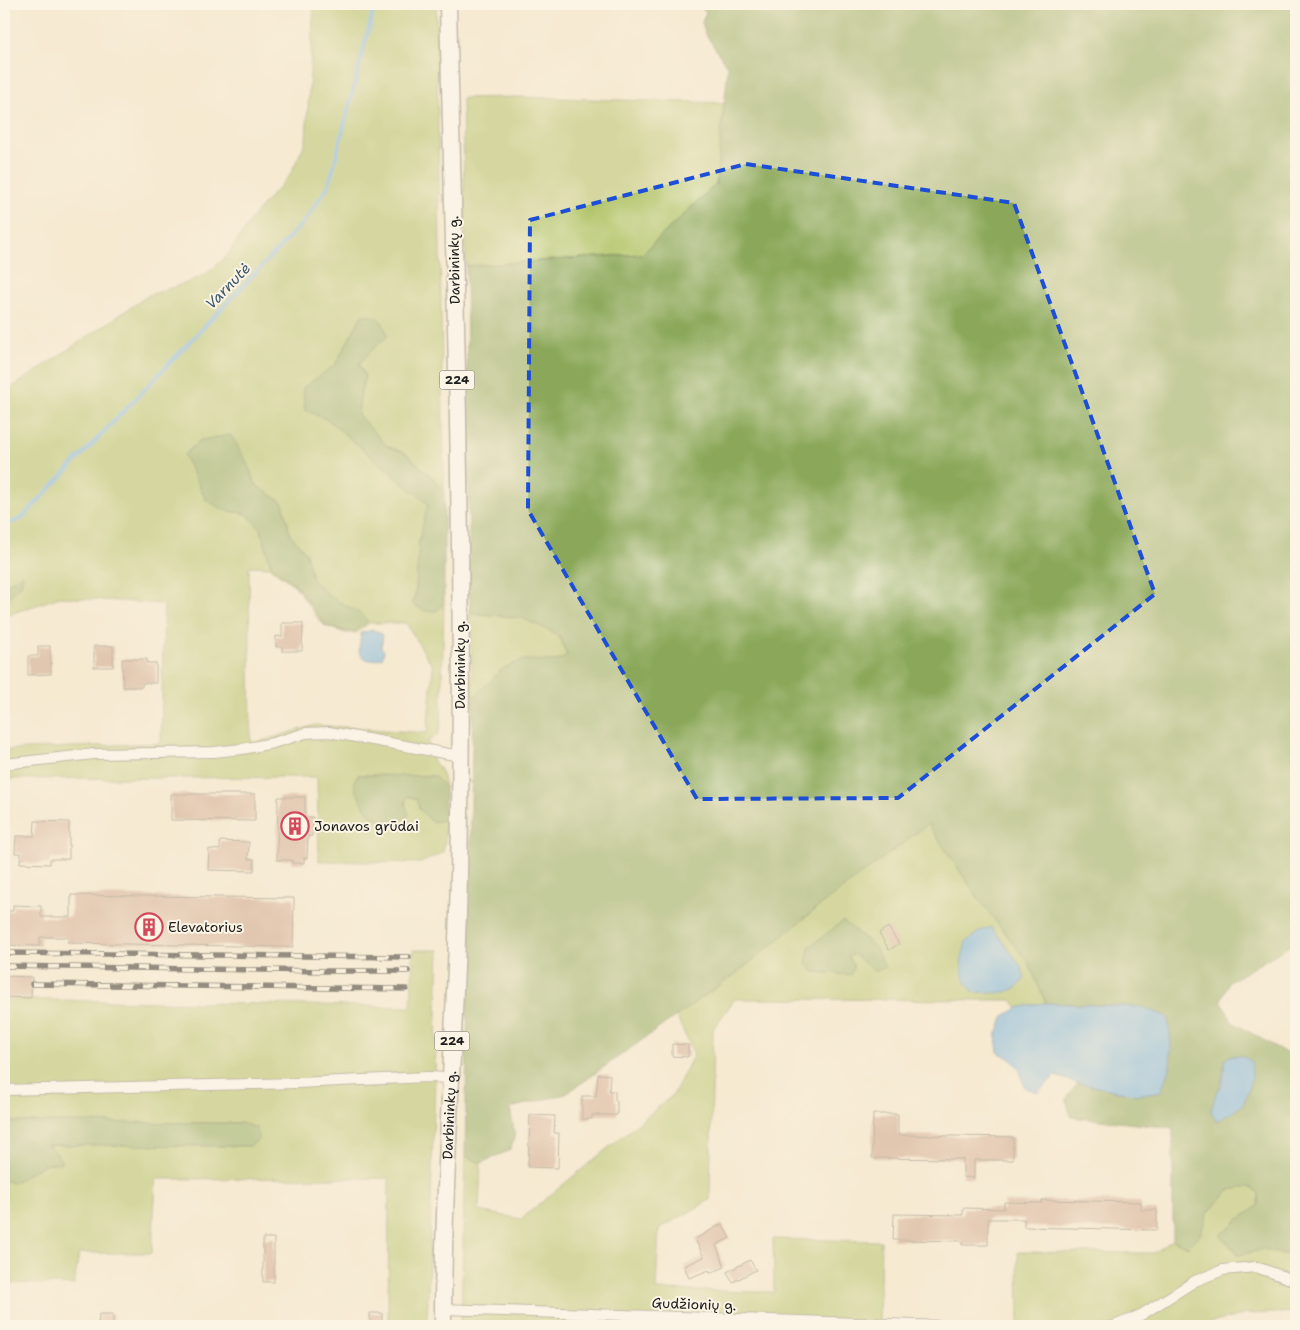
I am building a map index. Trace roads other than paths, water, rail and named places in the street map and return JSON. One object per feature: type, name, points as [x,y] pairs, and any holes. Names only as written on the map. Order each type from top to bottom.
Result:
[{"type":"main road","name":"Darbininkų g.","points":[[443,1326],[450,1078],[459,875],[460,756],[460,488],[448,4]]},
{"type":"street","points":[[4,764],[94,754],[214,752],[273,743],[306,733],[329,732],[460,756]]},
{"type":"street","points":[[4,1090],[450,1078]]},
{"type":"street","points":[[1114,1326],[1141,1315],[1195,1281],[1223,1270],[1256,1267],[1296,1281]]},
{"type":"street","name":"Gudžionių g.","points":[[443,1309],[945,1326]]},
{"type":"water","points":[[373,630],[380,632],[382,636],[381,647],[384,651],[382,658],[370,660],[363,658],[359,651],[361,633]]},
{"type":"water","points":[[991,927],[1016,959],[1025,978],[1014,989],[1008,991],[995,993],[973,992],[964,979],[961,963],[966,942],[980,931]]},
{"type":"water","points":[[1046,1003],[1143,1007],[1168,1017],[1171,1046],[1170,1069],[1161,1091],[1138,1095],[1078,1083],[1055,1076],[1038,1092],[1025,1088],[1017,1066],[1011,1059],[998,1052],[996,1036],[1004,1016],[1018,1008]]},
{"type":"water","points":[[1229,1056],[1243,1056],[1251,1061],[1252,1076],[1244,1103],[1216,1121],[1211,1111],[1216,1093],[1222,1085],[1225,1060]]},
{"type":"waterway","name":"Varnutė","points":[[4,525],[21,519],[304,222],[329,185],[375,4]]},
{"type":"railway","points":[[4,953],[409,957]]},
{"type":"railway","points":[[4,966],[408,971]]},
{"type":"railway","points":[[32,984],[406,989]]},
{"type":"place","name":"Jonavos grūdai","points":[[295,826]]},
{"type":"place","name":"Elevatorius","points":[[149,927]]}]
